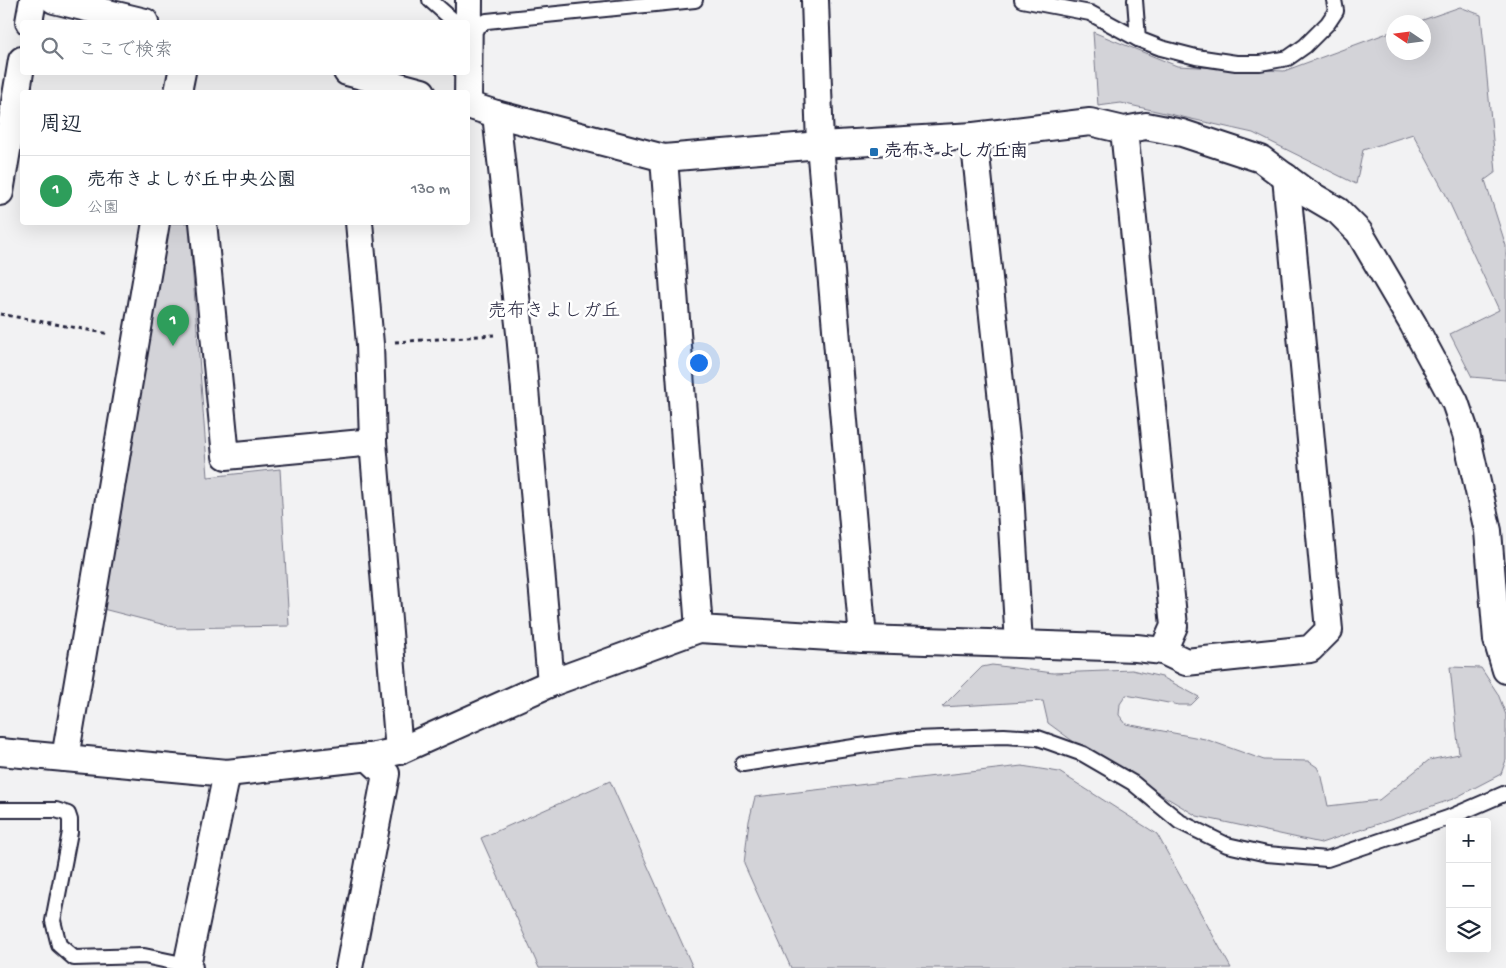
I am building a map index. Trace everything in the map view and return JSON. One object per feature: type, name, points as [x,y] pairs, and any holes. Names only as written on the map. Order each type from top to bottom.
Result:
[{"type":"street","points":[[29,20],[33,0]]},
{"type":"street","points":[[54,0],[137,20]]},
{"type":"street","points":[[466,20],[469,0]]},
{"type":"street","points":[[815,0],[820,145],[863,639]]},
{"type":"street","points":[[0,192],[20,72]]},
{"type":"street","points":[[178,90],[181,75]]},
{"type":"street","points":[[188,75],[190,90]]},
{"type":"street","points":[[347,75],[348,90]]},
{"type":"street","points":[[358,75],[414,90]]},
{"type":"street","points":[[466,75],[467,90]]},
{"type":"street","points":[[470,106],[664,158],[820,145],[974,136],[1090,122],[1124,130],[1146,126],[1182,133],[1261,159],[1338,211],[1359,232],[1455,402],[1468,442],[1488,531],[1497,640],[1506,670]]},
{"type":"street","points":[[496,114],[520,333],[550,683]]},
{"type":"street","points":[[1124,130],[1174,626],[1162,652]]},
{"type":"street","points":[[974,136],[1008,458],[1019,644]]},
{"type":"street","points":[[664,158],[699,629]]},
{"type":"street","points":[[0,752],[227,773],[368,758],[399,751],[550,683],[699,629],[863,639],[1136,648],[1162,652],[1186,662],[1310,649],[1329,630],[1286,177]]},
{"type":"street","points":[[65,758],[155,225]]},
{"type":"street","points":[[203,225],[226,456],[373,442]]},
{"type":"street","points":[[359,225],[370,344],[373,442],[399,751]]},
{"type":"street","points":[[349,968],[386,774],[368,758]]},
{"type":"street","points":[[188,966],[227,773]]},
{"type":"lane","points":[[430,0],[453,20]]},
{"type":"lane","points":[[470,27],[487,21],[635,3],[695,0]]},
{"type":"lane","points":[[1022,0],[1090,13],[1138,39],[1196,57],[1236,63],[1260,63],[1288,58],[1305,46],[1328,23],[1336,11],[1334,0]]},
{"type":"lane","points":[[1135,0],[1138,39]]},
{"type":"lane","points":[[743,764],[914,739],[1004,736],[1038,738],[1083,754],[1133,783],[1180,822],[1227,845],[1267,854],[1327,859],[1448,818],[1506,793]]},
{"type":"lane","points":[[0,810],[56,810],[68,814],[70,832],[53,920],[59,945],[74,958],[144,956],[188,966]]},
{"type":"path","points":[[0,314],[136,338]]},
{"type":"path","points":[[370,344],[520,333]]},
{"type":"shaded area","points":[[1460,7],[1481,15],[1496,172],[1485,180],[1506,246],[1506,380],[1472,377],[1450,334],[1499,310],[1445,193],[1413,134],[1363,150],[1356,184],[1253,133],[1121,103],[1098,106],[1093,32],[1177,66],[1284,71],[1386,34],[1386,60],[1431,60],[1431,17]]},
{"type":"shaded area","points":[[168,225],[189,225],[208,477],[280,469],[289,626],[177,628],[103,609]]},
{"type":"shaded area","points":[[992,665],[1053,673],[1132,670],[1162,677],[1199,697],[1191,705],[1179,705],[1126,695],[1120,704],[1119,715],[1126,724],[1205,739],[1264,760],[1308,761],[1317,767],[1322,777],[1328,806],[1379,800],[1429,760],[1459,754],[1450,667],[1481,668],[1498,694],[1506,715],[1506,760],[1501,774],[1453,799],[1321,843],[1197,816],[1074,742],[1048,723],[1043,701],[942,707],[982,667]]},
{"type":"shaded area","points":[[1022,766],[1059,772],[1157,834],[1231,968],[791,968],[744,864],[749,821],[755,797]]},
{"type":"shaded area","points":[[610,781],[693,968],[539,968],[481,838]]},
{"type":"place","name":"売布きよしガ丘南","points":[[874,152]]},
{"type":"place","name":"売布きよしが丘中央公園","points":[[173,346]]},
{"type":"district","name":"売布きよしガ丘","points":[[554,312]]}]
